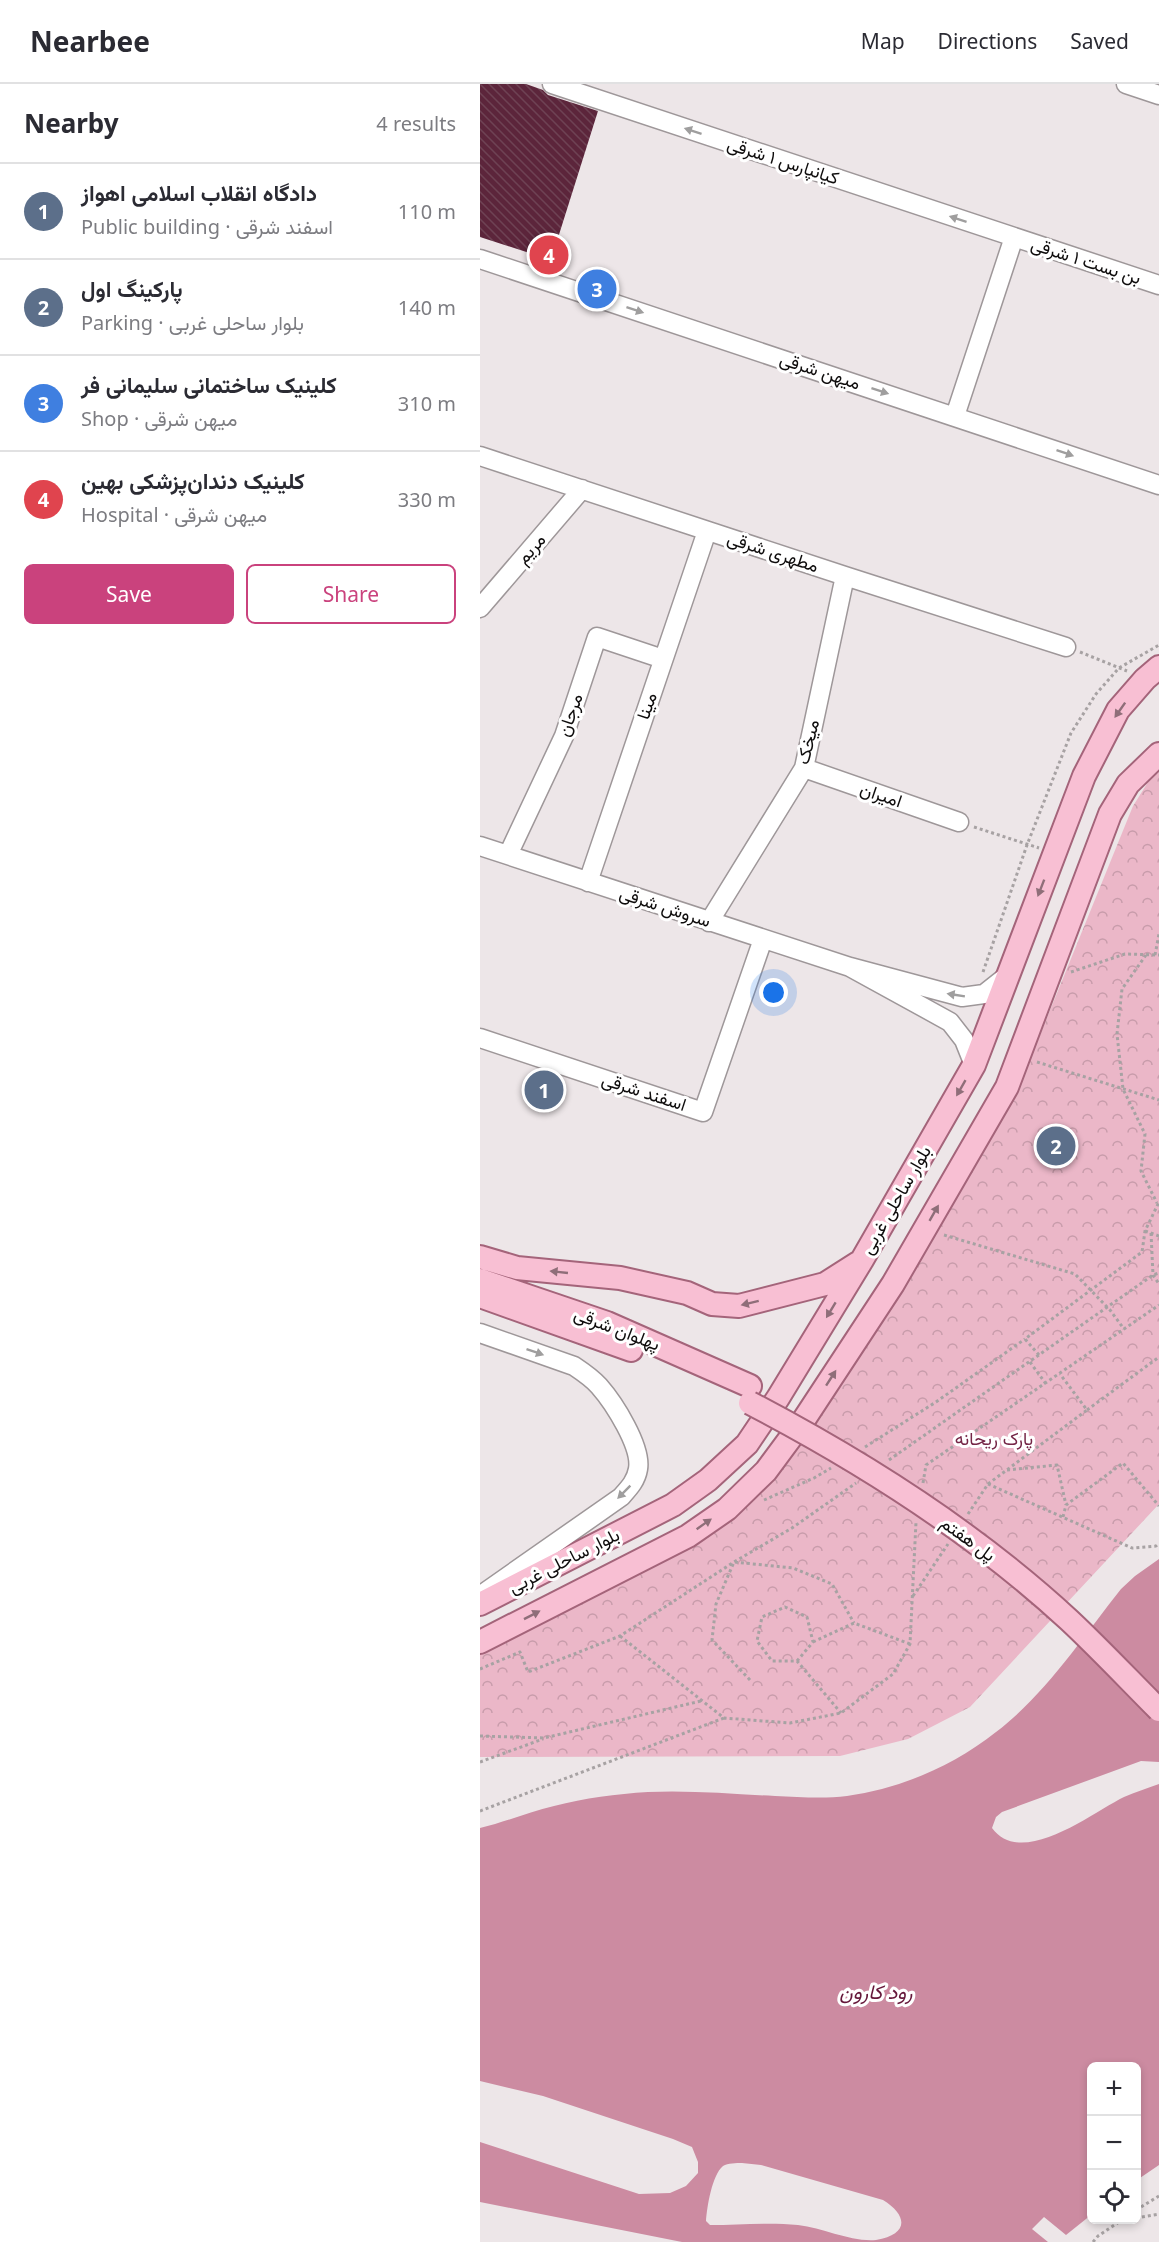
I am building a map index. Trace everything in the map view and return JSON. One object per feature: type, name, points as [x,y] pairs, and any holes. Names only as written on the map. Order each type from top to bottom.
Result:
[{"type":"main road","name":"بلوار ساحلی غربی","points":[[480,1604],[673,1504],[708,1480],[747,1444],[778,1398],[862,1260],[974,1065],[1084,776],[1118,710],[1152,673]]},
{"type":"main road","name":"بلوار ساحلی غربی","points":[[480,1642],[688,1536],[726,1509],[766,1471],[803,1421],[893,1284],[1007,1087],[1110,814],[1128,784],[1159,754]]},
{"type":"main road","points":[[480,1257],[517,1268],[620,1278],[687,1293],[712,1304],[739,1306],[825,1284],[862,1260]]},
{"type":"main road","name":"پهلوان شرقی","points":[[480,1280],[607,1323],[750,1394]]},
{"type":"main road","points":[[480,1296],[750,1394]]},
{"type":"main road","name":"پل هفتم","points":[[750,1394],[816,1420],[969,1520],[1080,1609],[1159,1689]]},
{"type":"main road","name":"پل هفتم","points":[[750,1394],[969,1538],[1019,1576],[1070,1620],[1159,1710]]},
{"type":"street","name":"کیانپارس ۱ شرقی","points":[[552,84],[1014,237]]},
{"type":"street","points":[[1126,84],[1159,95]]},
{"type":"street","name":"بن بست ۱ شرقی","points":[[1014,237],[1159,285]]},
{"type":"street","points":[[955,416],[1014,237]]},
{"type":"street","name":"میهن شرقی","points":[[480,259],[1159,485]]},
{"type":"street","name":"مطهری شرقی","points":[[480,456],[1066,647]]},
{"type":"street","name":"مریم","points":[[480,608],[582,489]]},
{"type":"street","name":"مینا","points":[[588,882],[707,531]]},
{"type":"street","name":"میخک","points":[[709,922],[804,768],[845,576]]},
{"type":"street","name":"مرجان","points":[[508,855],[564,736],[597,637],[663,659]]},
{"type":"street","name":"امیران","points":[[804,768],[958,822]]},
{"type":"street","name":"سروش شرقی","points":[[480,846],[850,966]]},
{"type":"street","name":"اسفند شرقی","points":[[480,1038],[703,1112],[763,939]]},
{"type":"street","points":[[850,966],[962,997],[984,994],[1008,975]]},
{"type":"street","points":[[850,966],[950,1022],[964,1040],[974,1065]]},
{"type":"street","points":[[480,1333],[574,1366],[588,1374],[601,1388],[629,1432],[637,1448],[639,1464],[633,1483],[621,1497],[480,1595]]},
{"type":"path","points":[[973,995],[985,970],[1027,845],[1071,733],[1096,694],[1119,668],[1159,645]]},
{"type":"path","points":[[1066,647],[1119,668],[1152,673]]},
{"type":"path","points":[[958,822],[1054,854]]},
{"type":"path","points":[[1046,981],[1125,954],[1157,955],[1159,933]]},
{"type":"path","points":[[864,1447],[936,1402],[1142,1252],[1145,1232],[1158,1202],[1141,1170],[1145,1134],[1124,1089],[1117,1034],[1122,989],[1146,955]]},
{"type":"path","points":[[1018,1057],[1159,1100]]},
{"type":"path","points":[[1152,1214],[1159,1216]]},
{"type":"path","points":[[925,1228],[974,1245],[1075,1274],[1091,1289],[1124,1329]]},
{"type":"path","points":[[1145,1232],[1159,1236]]},
{"type":"path","points":[[1151,1233],[1153,1275],[1159,1284]]},
{"type":"path","points":[[886,1462],[1159,1273]]},
{"type":"path","points":[[922,1485],[926,1465],[1159,1305]]},
{"type":"path","points":[[1025,1339],[1039,1355]]},
{"type":"path","points":[[963,1522],[988,1484],[1159,1356]]},
{"type":"path","points":[[1030,1362],[1046,1384]]},
{"type":"path","points":[[1060,1374],[1087,1410]]},
{"type":"path","points":[[1066,1505],[1123,1463],[1159,1506]]},
{"type":"path","points":[[1007,1470],[1057,1465],[1066,1505],[1063,1517]]},
{"type":"path","points":[[761,1502],[814,1478],[834,1466]]},
{"type":"path","points":[[480,1670],[520,1652],[528,1672],[620,1636],[734,1562],[792,1528],[858,1482]]},
{"type":"path","points":[[988,1484],[1132,1548],[1159,1544]]},
{"type":"path","points":[[480,1811],[724,1718],[790,1723],[841,1713],[893,1674],[909,1644],[916,1516]]},
{"type":"path","points":[[912,1597],[950,1541]]},
{"type":"path","points":[[734,1562],[793,1568],[832,1584],[854,1623],[909,1644]]},
{"type":"path","points":[[734,1562],[716,1604],[712,1640],[750,1680]]},
{"type":"path","points":[[813,1642],[807,1617],[785,1607],[762,1617],[757,1641],[767,1655],[772,1661],[797,1661],[841,1713]]},
{"type":"path","points":[[797,1661],[813,1642],[854,1623]]},
{"type":"path","points":[[620,1636],[724,1718]]},
{"type":"path","points":[[480,1762],[544,1738],[701,1701]]},
{"type":"path","points":[[480,1736],[544,1738]]},
{"type":"path","points":[[1141,2207],[1159,2196]]},
{"type":"path","points":[[1141,2216],[1159,2214]]},
{"type":"path","points":[[1093,2242],[1116,2224]]},
{"type":"green space","name":"پارک ریحانه","points":[[1159,772],[1159,1504],[970,1707],[908,1739],[840,1756],[480,1757],[480,1645],[723,1515],[896,1287],[1029,1062],[1133,806],[1150,779]]},
{"type":"water","name":"رود کارون","points":[[1159,1559],[1159,1762],[1141,1761],[1002,1812],[996,1817],[992,1828],[1005,1839],[1021,1843],[1039,1840],[1058,1834],[1124,1797],[1159,1784],[1159,2165],[1141,2177],[1141,2062],[1087,2062],[1087,2218],[1066,2235],[1044,2217],[1032,2229],[1048,2242],[682,2242],[480,2202],[480,2142],[639,2194],[670,2193],[686,2186],[698,2173],[698,2162],[692,2147],[673,2139],[543,2096],[480,2081],[480,1828],[554,1806],[612,1795],[648,1792],[712,1792],[802,1797],[847,1796],[887,1787],[926,1774],[980,1744],[1031,1701],[1121,1589]],"holes":[[[732,2163],[761,2165],[883,2200],[897,2212],[901,2218],[901,2224],[894,2234],[876,2240],[847,2237],[798,2225],[710,2225],[706,2221],[716,2176],[723,2166]]]},
{"type":"building","points":[[480,84],[526,84],[543,90],[548,95],[598,111],[551,260],[480,237]]},
{"type":"place","name":"کلینیک دندان‌پزشکی بهین","points":[[549,255]]},
{"type":"place","name":"کلینیک ساختمانی سلیمانی فر","points":[[597,289]]},
{"type":"place","name":"دادگاه انقلاب اسلامی اهواز","points":[[544,1090]]},
{"type":"place","name":"پارکینگ اول","points":[[1056,1146]]}]
